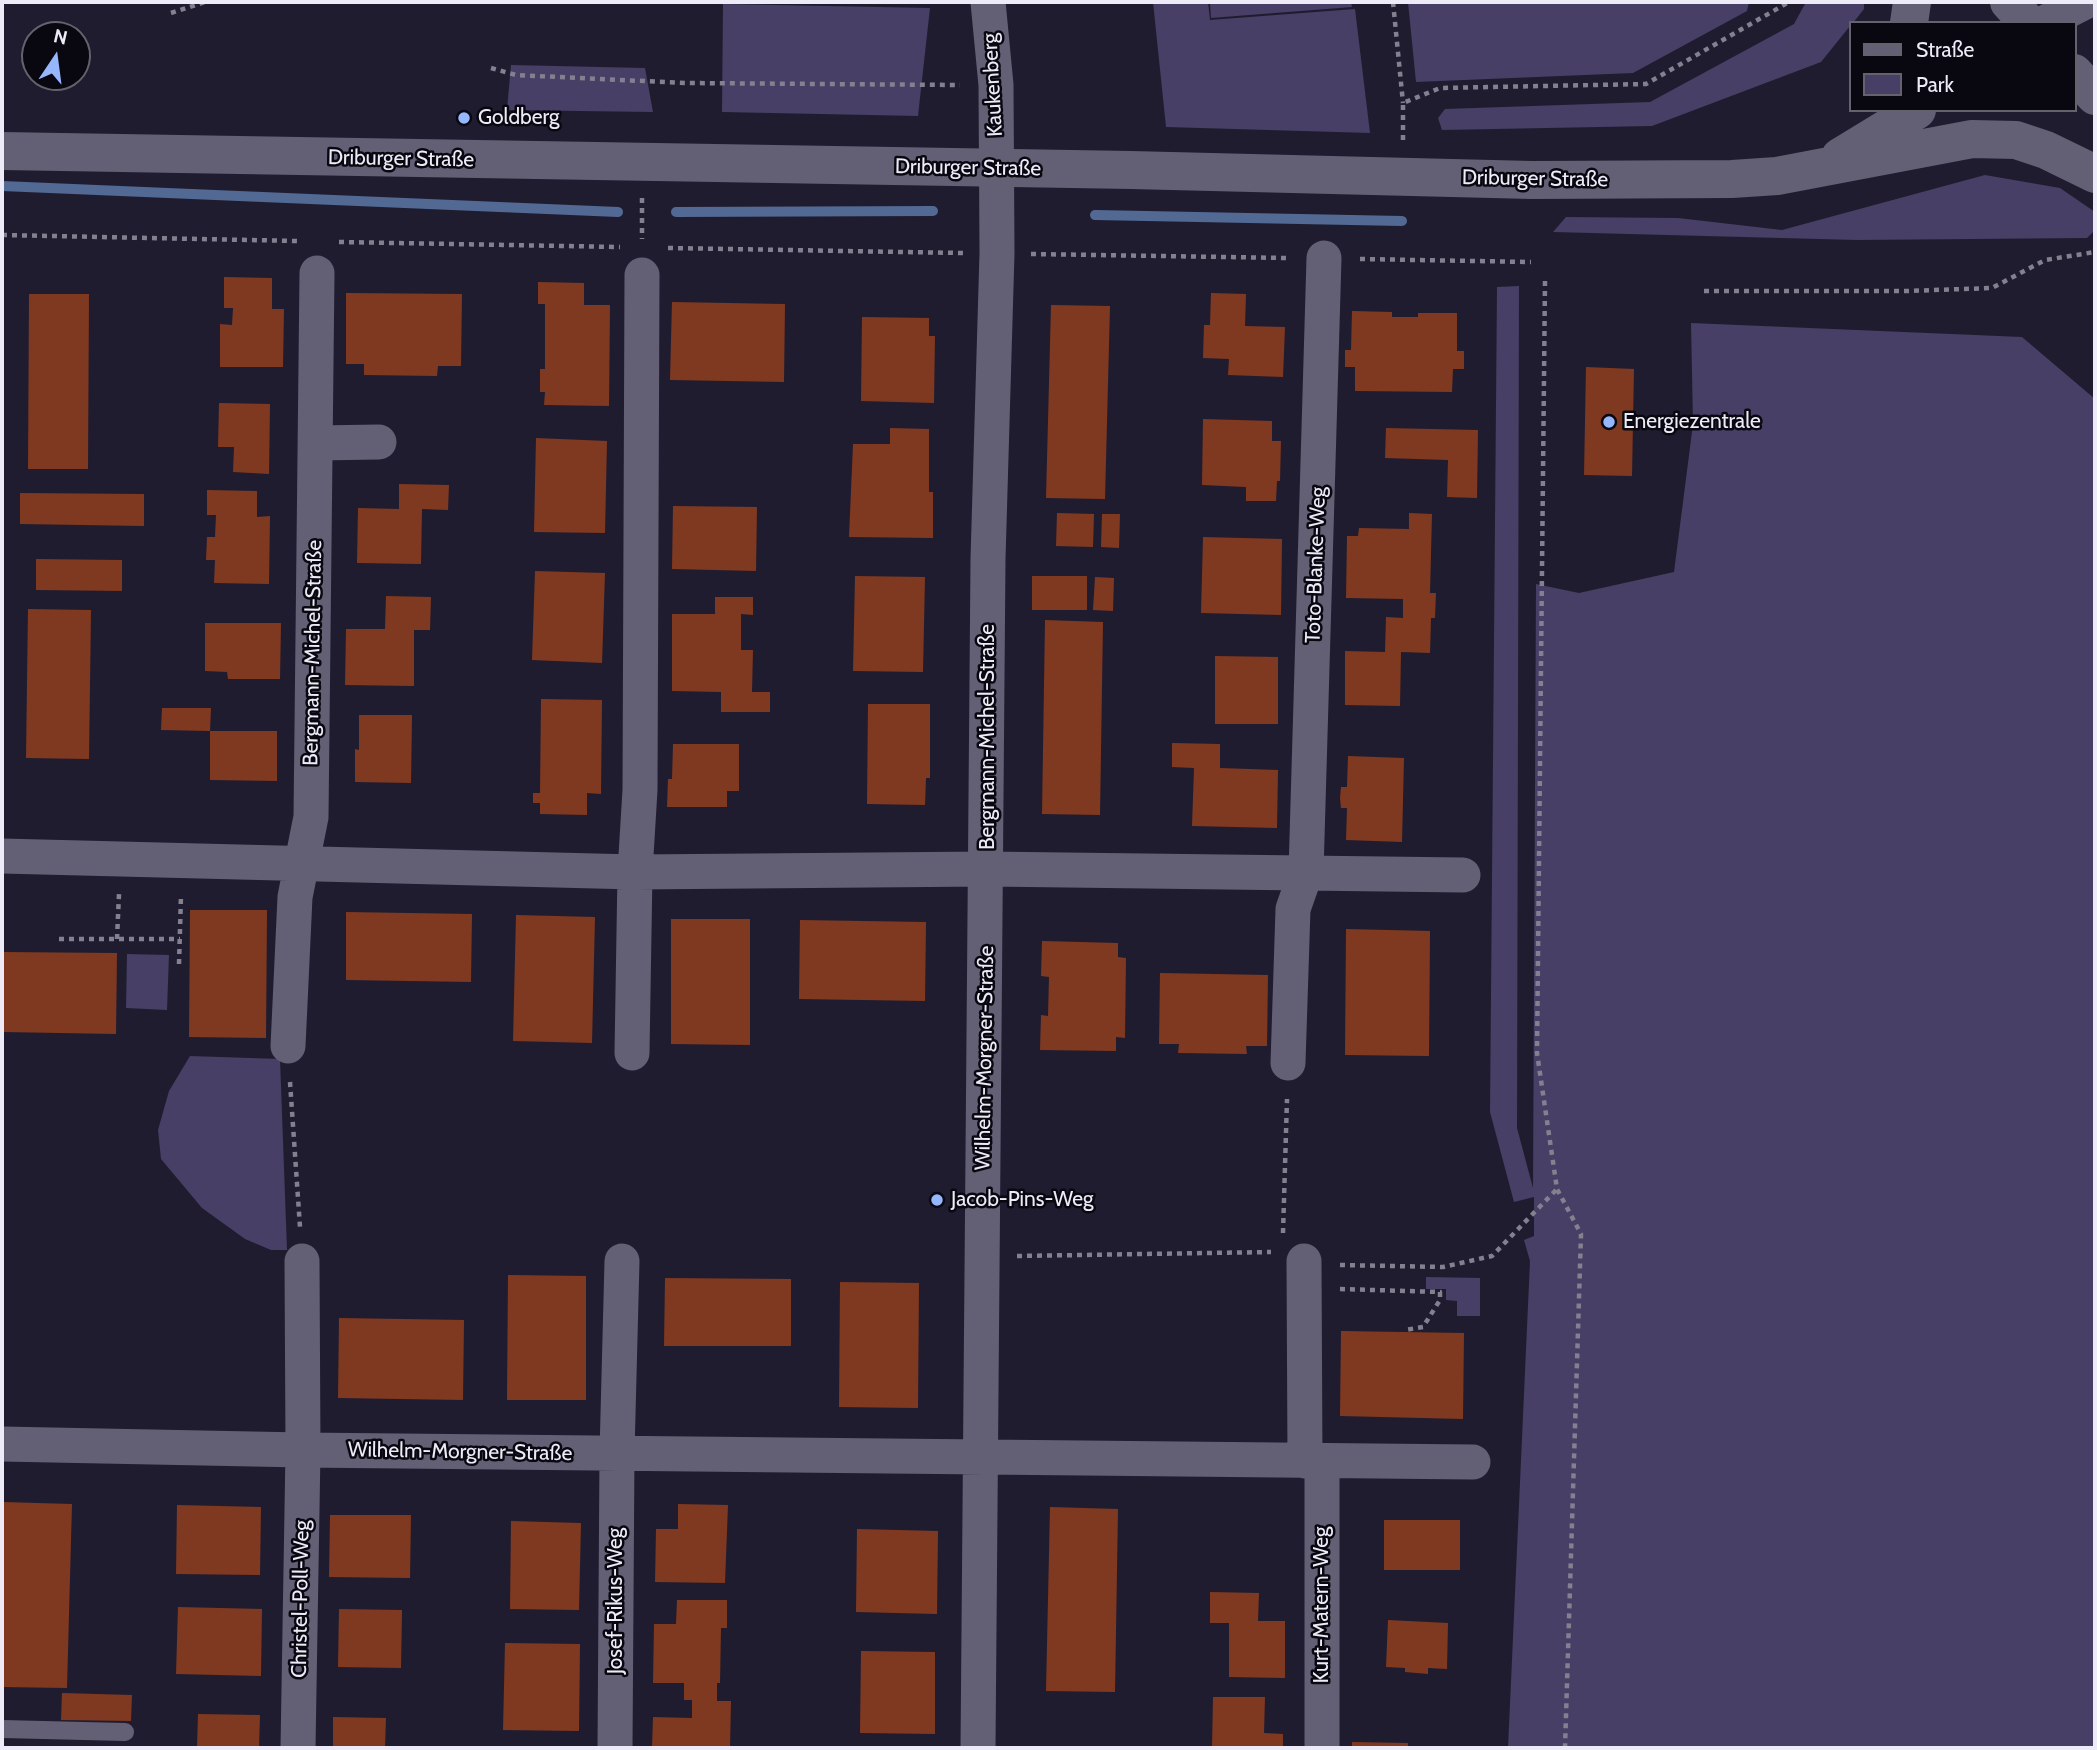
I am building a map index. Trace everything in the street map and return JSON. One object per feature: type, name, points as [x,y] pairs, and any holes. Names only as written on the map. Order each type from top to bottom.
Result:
[{"type":"main road","points":[[1909,21],[1912,2]]},
{"type":"main road","points":[[2008,2],[2026,21]]},
{"type":"main road","points":[[2076,75],[2095,96]]},
{"type":"main road","points":[[1823,167],[1869,112]]},
{"type":"main road","name":"Driburger Straße","points":[[2,151],[1532,180],[1732,179],[1777,176],[1823,167],[1914,112]]},
{"type":"main road","points":[[1823,167],[1972,139],[2016,141],[2046,150],[2095,174]]},
{"type":"street","name":"Kaukenberg","points":[[988,2],[996,85],[997,253]]},
{"type":"street","points":[[2048,21],[2085,2]]},
{"type":"street","name":"Bergmann-Michel-Straße","points":[[2,856],[635,872],[987,869],[988,559],[997,253]]},
{"type":"street","points":[[632,1053],[635,872],[640,776],[642,254]]},
{"type":"street","name":"Toto-Blanke-Weg","points":[[1288,1063],[1293,909],[1306,872],[1324,258]]},
{"type":"street","name":"Bergmann-Michel-Straße","points":[[288,1046],[295,897],[311,817],[317,273]]},
{"type":"street","points":[[316,443],[379,442]]},
{"type":"street","points":[[987,869],[1463,875]]},
{"type":"street","name":"Wilhelm-Morgner-Straße","points":[[980,1457],[987,869]]},
{"type":"street","points":[[302,1261],[303,1450]]},
{"type":"street","points":[[617,1453],[622,1261]]},
{"type":"street","points":[[1298,1266],[1314,1461]]},
{"type":"street","name":"Wilhelm-Morgner-Straße","points":[[2,1444],[303,1450],[1473,1462]]},
{"type":"street","name":"Christel-Poll-Weg","points":[[298,1748],[303,1450]]},
{"type":"street","name":"Josef-Rikus-Weg","points":[[615,1748],[617,1453]]},
{"type":"street","points":[[978,1748],[980,1457]]},
{"type":"street","name":"Kurt-Matern-Weg","points":[[1314,1461],[1322,1748]]},
{"type":"lane","points":[[2,1729],[125,1732]]},
{"type":"path","points":[[172,13],[205,2]]},
{"type":"path","points":[[1393,2],[1403,103],[1403,176]]},
{"type":"path","points":[[1403,103],[1440,88],[1646,84],[1789,2]]},
{"type":"path","points":[[491,68],[516,75],[685,83],[996,85]]},
{"type":"path","points":[[642,163],[642,254]]},
{"type":"path","points":[[2,235],[303,241]]},
{"type":"path","points":[[331,242],[642,254],[997,253],[1531,262]]},
{"type":"path","points":[[1704,291],[1907,291],[1992,288],[2045,260],[2095,252]]},
{"type":"path","points":[[1545,281],[1537,1054],[1558,1189],[1581,1234],[1565,1748]]},
{"type":"path","points":[[117,939],[119,885]]},
{"type":"path","points":[[178,964],[181,892]]},
{"type":"path","points":[[59,939],[180,939]]},
{"type":"path","points":[[288,1046],[302,1261]]},
{"type":"path","points":[[1288,1063],[1298,1266]]},
{"type":"path","points":[[981,1257],[1298,1266],[1443,1267],[1492,1256],[1558,1189]]},
{"type":"path","points":[[1298,1266],[1440,1292],[1440,1300],[1423,1327],[1405,1330]]},
{"type":"green space","points":[[1153,2],[1208,2],[1210,20],[1355,9],[1370,133],[1166,127]]},
{"type":"green space","points":[[1210,2],[1351,2],[1352,7],[1211,18]]},
{"type":"green space","points":[[1408,2],[1749,2],[1747,11],[1633,73],[1416,82]]},
{"type":"green space","points":[[1806,2],[1864,2],[1864,9],[1855,21],[1848,21],[1848,28],[1821,62],[1652,126],[1442,130],[1438,118],[1445,109],[1650,102],[1794,24]]},
{"type":"green space","points":[[723,4],[930,8],[918,116],[722,112]]},
{"type":"green space","points":[[511,65],[645,68],[653,112],[507,110]]},
{"type":"green space","points":[[1985,175],[2060,188],[2095,212],[2095,230],[2087,238],[1857,240],[1553,232],[1566,217],[1678,218],[1782,230]]},
{"type":"green space","points":[[1519,286],[1517,1128],[1533,1188],[1536,584],[1579,593],[1674,572],[1693,424],[1691,323],[2022,337],[2095,399],[2095,1748],[1508,1748],[1530,1261],[1524,1240],[1534,1236],[1534,1197],[1514,1202],[1490,1112],[1497,287]]},
{"type":"green space","points":[[127,954],[169,955],[167,1010],[126,1008]]},
{"type":"green space","points":[[190,1056],[280,1059],[287,1250],[271,1250],[245,1239],[202,1208],[161,1159],[158,1130],[169,1091]]},
{"type":"green space","points":[[1426,1277],[1480,1278],[1480,1316],[1457,1316],[1457,1301],[1446,1300],[1446,1289],[1426,1289]]},
{"type":"building","points":[[224,277],[272,278],[272,309],[284,309],[283,367],[220,367],[220,324],[232,325],[233,308],[224,308]]},
{"type":"building","points":[[538,282],[584,283],[584,305],[610,305],[609,406],[544,405],[545,392],[540,392],[540,369],[545,369],[545,304],[538,304]]},
{"type":"building","points":[[346,293],[462,294],[461,366],[438,366],[437,376],[364,375],[364,364],[346,364]]},
{"type":"building","points":[[1211,293],[1246,294],[1245,326],[1285,327],[1283,377],[1228,375],[1229,359],[1203,358],[1204,325],[1210,325]]},
{"type":"building","points":[[29,294],[89,294],[88,469],[28,469]]},
{"type":"building","points":[[672,302],[785,304],[784,382],[670,380]]},
{"type":"building","points":[[1051,305],[1110,306],[1105,499],[1046,498]]},
{"type":"building","points":[[1352,311],[1392,312],[1392,317],[1418,317],[1418,313],[1457,313],[1457,351],[1464,351],[1464,369],[1453,369],[1452,392],[1355,391],[1355,367],[1345,367],[1345,350],[1351,350]]},
{"type":"building","points":[[862,317],[929,318],[929,336],[935,336],[934,403],[861,401]]},
{"type":"building","name":"Energiezentrale","points":[[1586,367],[1634,369],[1632,476],[1584,475]]},
{"type":"building","points":[[219,403],[270,404],[269,474],[233,472],[234,447],[218,447]]},
{"type":"building","points":[[1203,419],[1272,421],[1272,441],[1281,441],[1280,481],[1277,481],[1276,501],[1246,501],[1246,487],[1202,485]]},
{"type":"building","points":[[890,428],[929,429],[929,492],[933,492],[933,538],[849,537],[853,444],[890,444]]},
{"type":"building","points":[[1386,428],[1478,430],[1477,498],[1447,497],[1448,460],[1385,458]]},
{"type":"building","points":[[536,438],[607,441],[605,533],[534,532]]},
{"type":"building","points":[[399,484],[449,485],[448,510],[422,509],[421,564],[357,563],[358,508],[399,509]]},
{"type":"building","points":[[207,490],[257,491],[257,517],[270,516],[269,584],[214,583],[215,560],[206,560],[207,537],[215,537],[216,515],[207,515]]},
{"type":"building","points":[[20,493],[144,494],[144,526],[20,524]]},
{"type":"building","points":[[673,506],[757,507],[756,571],[672,569]]},
{"type":"building","points":[[1057,513],[1094,514],[1093,547],[1056,546]]},
{"type":"building","points":[[1409,513],[1432,514],[1430,593],[1436,593],[1435,618],[1431,618],[1430,653],[1401,652],[1400,706],[1345,705],[1345,651],[1385,652],[1386,617],[1403,618],[1403,599],[1346,598],[1347,536],[1358,536],[1359,528],[1409,529]]},
{"type":"building","points":[[1102,514],[1120,514],[1119,548],[1101,547]]},
{"type":"building","points":[[1203,537],[1282,539],[1281,615],[1201,613]]},
{"type":"building","points":[[36,559],[122,560],[122,591],[36,590]]},
{"type":"building","points":[[535,571],[605,573],[602,663],[532,660]]},
{"type":"building","points":[[855,576],[925,577],[923,672],[853,671]]},
{"type":"building","points":[[1032,576],[1087,576],[1087,610],[1032,610]]},
{"type":"building","points":[[1095,577],[1114,578],[1113,611],[1093,610]]},
{"type":"building","points":[[386,596],[431,597],[430,630],[414,630],[414,686],[345,685],[346,629],[385,629]]},
{"type":"building","points":[[715,597],[753,597],[753,615],[741,614],[741,650],[753,650],[752,692],[770,692],[770,712],[721,712],[721,692],[672,691],[672,614],[715,614]]},
{"type":"building","points":[[28,609],[91,610],[89,759],[26,758]]},
{"type":"building","points":[[1045,620],[1103,622],[1100,815],[1042,814]]},
{"type":"building","points":[[205,623],[281,623],[280,679],[228,679],[227,672],[205,671]]},
{"type":"building","points":[[1215,656],[1278,657],[1278,724],[1215,724]]},
{"type":"building","points":[[541,699],[602,700],[601,794],[587,793],[587,815],[540,814],[540,803],[533,803],[533,793],[540,793]]},
{"type":"building","points":[[868,704],[930,704],[930,778],[926,778],[925,805],[867,804]]},
{"type":"building","points":[[162,708],[211,708],[210,731],[161,730]]},
{"type":"building","points":[[359,715],[412,715],[411,783],[355,782]]},
{"type":"building","points":[[210,731],[277,731],[277,781],[210,780]]},
{"type":"building","points":[[1172,743],[1220,744],[1220,768],[1278,770],[1277,828],[1192,826],[1194,768],[1172,767]]},
{"type":"building","points":[[673,744],[739,744],[739,791],[727,791],[727,807],[667,807],[668,779],[672,779]]},
{"type":"building","points":[[1348,756],[1404,758],[1402,842],[1346,840],[1347,808],[1341,808],[1340,798],[1341,787],[1347,787]]},
{"type":"building","points":[[190,910],[267,910],[266,1038],[189,1037]]},
{"type":"building","points":[[346,912],[472,914],[471,982],[346,980]]},
{"type":"building","points":[[516,915],[595,917],[592,1043],[513,1041]]},
{"type":"building","points":[[671,919],[750,919],[750,1045],[671,1044]]},
{"type":"building","points":[[800,920],[926,922],[925,1001],[799,999]]},
{"type":"building","points":[[1346,929],[1430,931],[1429,1056],[1345,1055]]},
{"type":"building","points":[[1042,941],[1118,943],[1118,957],[1126,958],[1125,1038],[1116,1037],[1116,1051],[1040,1050],[1041,1015],[1048,1016],[1049,977],[1041,976]]},
{"type":"building","points":[[2,952],[117,953],[116,1034],[2,1032]]},
{"type":"building","points":[[1160,973],[1268,975],[1267,1046],[1246,1046],[1247,1054],[1178,1053],[1179,1044],[1159,1044]]},
{"type":"building","points":[[508,1275],[586,1276],[586,1400],[507,1400]]},
{"type":"building","points":[[665,1278],[791,1279],[791,1346],[664,1346]]},
{"type":"building","points":[[840,1282],[919,1283],[918,1408],[839,1407]]},
{"type":"building","points":[[339,1318],[464,1320],[463,1400],[338,1398]]},
{"type":"building","points":[[1341,1331],[1464,1333],[1463,1419],[1340,1416]]},
{"type":"building","points":[[3,1502],[72,1504],[67,1688],[2,1687]]},
{"type":"building","points":[[678,1504],[728,1505],[725,1583],[655,1582],[656,1529],[678,1529]]},
{"type":"building","points":[[177,1505],[261,1507],[260,1575],[176,1574]]},
{"type":"building","points":[[1050,1507],[1118,1509],[1115,1692],[1046,1691]]},
{"type":"building","points":[[330,1515],[411,1515],[410,1578],[329,1577]]},
{"type":"building","points":[[1384,1520],[1460,1520],[1460,1570],[1384,1570]]},
{"type":"building","points":[[511,1521],[581,1523],[579,1610],[510,1609]]},
{"type":"building","points":[[857,1529],[938,1531],[937,1614],[856,1612]]},
{"type":"building","points":[[1210,1592],[1259,1593],[1258,1621],[1285,1621],[1285,1678],[1229,1677],[1229,1623],[1210,1623]]},
{"type":"building","points":[[677,1600],[727,1600],[727,1628],[721,1628],[717,1701],[731,1701],[730,1748],[652,1748],[653,1717],[692,1718],[692,1700],[684,1700],[684,1683],[653,1683],[654,1624],[676,1624]]},
{"type":"building","points":[[178,1607],[262,1609],[261,1676],[176,1674]]},
{"type":"building","points":[[339,1609],[402,1610],[401,1668],[338,1667]]},
{"type":"building","points":[[1388,1620],[1448,1623],[1447,1669],[1428,1668],[1428,1674],[1405,1672],[1405,1668],[1386,1667]]},
{"type":"building","points":[[505,1643],[580,1644],[579,1731],[503,1730]]},
{"type":"building","points":[[861,1651],[935,1652],[935,1734],[860,1733]]},
{"type":"building","points":[[62,1693],[132,1695],[131,1721],[61,1720]]},
{"type":"building","points":[[1213,1697],[1265,1697],[1264,1733],[1283,1734],[1283,1748],[1212,1748]]},
{"type":"building","points":[[198,1714],[260,1715],[259,1748],[197,1748]]},
{"type":"building","points":[[333,1717],[386,1718],[385,1748],[333,1748]]},
{"type":"building","points":[[1352,1742],[1408,1743],[1408,1748],[1352,1748]]},
{"type":"waterway","points":[[2,186],[618,212]]},
{"type":"waterway","points":[[676,212],[933,211]]},
{"type":"waterway","points":[[1095,215],[1402,221]]},
{"type":"place","name":"Goldberg","points":[[464,118]]},
{"type":"place","name":"Energiezentrale","points":[[1609,422]]},
{"type":"place","name":"Jacob-Pins-Weg","points":[[937,1200]]}]
